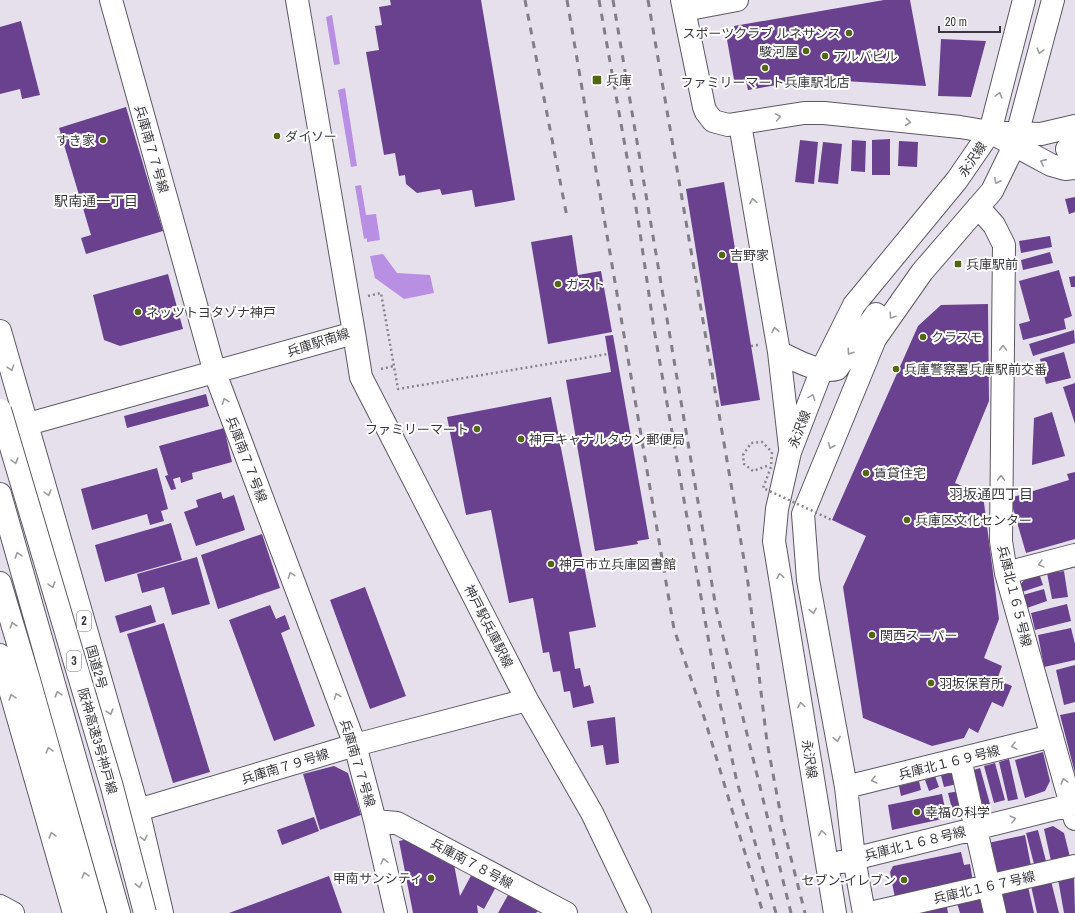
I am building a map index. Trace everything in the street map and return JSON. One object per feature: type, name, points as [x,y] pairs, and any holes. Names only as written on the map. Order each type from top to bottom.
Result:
[{"type":"main road","name":"兵庫南７７号線","points":[[111,0],[215,373],[355,745],[375,821],[396,913]]},
{"type":"main road","name":"兵庫駅南線","points":[[28,424],[354,333],[297,0]]},
{"type":"main road","points":[[737,0],[683,5],[706,112],[713,121],[717,123],[728,125],[740,124],[804,113],[824,113],[960,127],[990,132],[1016,140],[1051,165],[1065,169],[1072,155]]},
{"type":"main road","name":"永沢線","points":[[835,913],[826,867],[774,541],[777,509],[790,452],[822,369],[854,305],[957,180],[990,132],[1024,0]]},
{"type":"main road","points":[[864,913],[854,858],[846,787],[808,580],[803,514],[875,339],[922,272],[992,191],[1016,140],[1053,0]]},
{"type":"main road","points":[[740,124],[779,352],[790,452]]},
{"type":"main road","points":[[1016,140],[1047,134],[1075,126]]},
{"type":"main road","name":"兵庫北１６５号線","points":[[978,207],[994,224],[1004,245],[1001,541],[1006,573],[1074,809]]},
{"type":"main road","points":[[779,352],[828,372],[837,369],[886,299],[922,272]]},
{"type":"main road","name":"国道2号","points":[[0,331],[138,810],[162,913]]},
{"type":"main road","name":"神戸駅兵庫駅線","points":[[354,333],[361,377],[527,700],[592,813],[640,913]]},
{"type":"main road","name":"阪神高速3号神戸線","points":[[0,410],[112,787],[145,913]]},
{"type":"main road","points":[[0,420],[8,423],[28,424]]},
{"type":"main road","points":[[0,438],[28,424]]},
{"type":"main road","name":"3","points":[[0,494],[88,798],[119,913]]},
{"type":"main road","points":[[1006,573],[1075,555]]},
{"type":"main road","points":[[0,583],[29,680],[94,913]]},
{"type":"main road","points":[[0,656],[74,913]]},
{"type":"main road","name":"兵庫南７９号線","points":[[138,810],[355,745],[527,700]]},
{"type":"main road","name":"兵庫北１６９号線","points":[[846,787],[1052,736]]},
{"type":"main road","points":[[960,759],[996,913]]},
{"type":"main road","name":"兵庫北１６８号線","points":[[826,867],[854,858],[975,828],[1074,809]]},
{"type":"main road","name":"兵庫南７８号線","points":[[375,821],[398,823],[566,913]]},
{"type":"main road","name":"兵庫北１６７号線","points":[[870,913],[1075,866]]},
{"type":"main road","points":[[0,906],[14,913]]},
{"type":"path","points":[[364,297],[381,293],[398,389],[608,354]]},
{"type":"path","points":[[380,369],[394,366]]},
{"type":"path","points":[[767,466],[753,471],[744,464],[743,454],[750,443],[762,442],[772,452],[771,467],[763,488],[832,520]]},
{"type":"shaded area","points":[[332,15],[340,64],[334,65],[326,17]]},
{"type":"shaded area","points":[[345,88],[357,166],[351,167],[338,90]]},
{"type":"shaded area","points":[[361,185],[366,215],[376,214],[380,240],[367,242],[367,238],[364,239],[355,186]]},
{"type":"shaded area","points":[[383,254],[397,273],[430,275],[434,293],[404,299],[375,278],[370,256]]},
{"type":"building","points":[[390,0],[481,0],[515,200],[475,207],[472,190],[442,195],[440,189],[417,193],[406,184],[405,175],[399,176],[395,153],[384,155],[366,52],[379,50],[375,26],[382,25],[379,7],[391,5]]},
{"type":"building","name":"アルバビル","points":[[884,0],[910,0],[926,86],[812,79],[748,90],[746,81],[735,85],[726,34],[735,34],[734,26]]},
{"type":"building","points":[[21,21],[40,95],[22,99],[20,89],[0,94],[0,27]]},
{"type":"building","points":[[941,39],[986,41],[971,97],[938,96]]},
{"type":"building","points":[[126,107],[163,231],[86,254],[81,238],[91,235],[59,128]]},
{"type":"building","points":[[890,139],[890,175],[872,175],[872,140]]},
{"type":"building","points":[[800,140],[818,142],[814,184],[795,182]]},
{"type":"building","points":[[852,140],[866,141],[865,172],[851,171]]},
{"type":"building","points":[[899,141],[918,142],[917,167],[898,166]]},
{"type":"building","points":[[823,142],[842,144],[838,184],[818,182]]},
{"type":"building","points":[[724,182],[760,400],[721,406],[686,189]]},
{"type":"building","points":[[1075,197],[1075,212],[1069,214],[1065,199]]},
{"type":"building","points":[[572,235],[578,275],[601,271],[612,332],[548,344],[531,242]]},
{"type":"building","points":[[1050,236],[1052,247],[1021,253],[1019,241]]},
{"type":"building","points":[[1050,252],[1053,263],[1023,270],[1021,260]]},
{"type":"building","points":[[1059,270],[1072,316],[1064,319],[1066,329],[1023,340],[1019,324],[1030,321],[1019,281]]},
{"type":"building","name":"ネッツトヨタゾナ神戸","points":[[168,274],[183,329],[120,346],[104,340],[93,295]]},
{"type":"building","points":[[1075,276],[1075,287],[1071,287],[1069,277]]},
{"type":"building","points":[[988,304],[989,401],[955,483],[983,495],[999,619],[984,658],[1002,666],[997,680],[1012,686],[1003,707],[992,702],[978,733],[969,728],[964,738],[932,746],[863,718],[843,587],[866,536],[832,520],[918,326],[941,305]]},
{"type":"building","points":[[1074,330],[1075,343],[1033,356],[1029,344]]},
{"type":"building","points":[[613,335],[649,539],[637,541],[638,544],[595,551],[566,380],[611,372],[605,336]]},
{"type":"building","points":[[1064,352],[1071,378],[1046,384],[1040,359]]},
{"type":"building","points":[[1075,383],[1075,424],[1063,387]]},
{"type":"building","points":[[206,394],[209,406],[127,428],[124,416]]},
{"type":"building","points":[[551,397],[596,627],[569,632],[575,669],[580,668],[584,687],[590,685],[594,703],[573,708],[570,691],[564,692],[560,671],[553,672],[549,652],[543,653],[533,598],[509,603],[491,510],[466,515],[447,417]]},
{"type":"building","points":[[1052,412],[1065,456],[1032,465],[1034,418]]},
{"type":"building","points":[[224,428],[232,462],[192,473],[193,479],[181,483],[180,477],[173,479],[176,489],[171,490],[165,476],[168,475],[159,446]]},
{"type":"building","points":[[157,468],[168,509],[161,511],[164,521],[150,525],[147,514],[92,530],[81,489]]},
{"type":"building","points":[[1075,472],[1075,539],[1026,553],[1010,498],[1069,480],[1067,474]]},
{"type":"building","points":[[221,492],[223,499],[234,495],[245,530],[196,546],[184,512],[198,507],[196,500]]},
{"type":"building","points":[[171,523],[182,560],[105,582],[95,545]]},
{"type":"building","points":[[262,534],[280,588],[218,609],[201,555]]},
{"type":"building","points":[[197,557],[210,604],[172,615],[164,587],[142,593],[137,574]]},
{"type":"building","points":[[1064,571],[1068,597],[1052,599],[1047,573]]},
{"type":"building","points":[[1039,573],[1043,585],[1022,592],[1019,586],[1027,577]]},
{"type":"building","points":[[365,587],[406,696],[370,709],[330,600]]},
{"type":"building","points":[[1044,589],[1047,601],[1027,608],[1023,595]]},
{"type":"building","points":[[1067,604],[1071,621],[1035,630],[1031,613]]},
{"type":"building","points":[[151,605],[156,622],[120,633],[115,616]]},
{"type":"building","points":[[270,605],[276,619],[285,615],[290,629],[281,633],[315,726],[274,741],[229,620]]},
{"type":"building","points":[[164,623],[210,772],[173,783],[127,634]]},
{"type":"building","points":[[1071,628],[1075,644],[1075,660],[1044,667],[1038,635]]},
{"type":"building","points":[[1075,665],[1075,702],[1064,705],[1056,670]]},
{"type":"building","points":[[1075,712],[1075,773],[1060,715]]},
{"type":"building","points":[[615,717],[619,763],[606,765],[603,745],[591,747],[587,721]]},
{"type":"building","points":[[1043,752],[1050,781],[1045,791],[1025,798],[1015,760]]},
{"type":"building","points":[[1009,759],[1018,799],[1008,801],[999,762]]},
{"type":"building","points":[[995,763],[1005,800],[994,803],[984,766]]},
{"type":"building","points":[[334,766],[348,773],[361,815],[320,830],[303,774]]},
{"type":"building","points":[[980,768],[990,804],[982,806],[971,771]]},
{"type":"building","points":[[954,769],[957,784],[944,787],[940,772]]},
{"type":"building","points":[[935,776],[939,787],[929,791],[925,780]]},
{"type":"building","points":[[919,781],[921,790],[901,796],[899,786]]},
{"type":"building","points":[[959,791],[964,811],[953,813],[948,793]]},
{"type":"building","name":"幸福の科学","points":[[942,794],[947,818],[892,830],[888,805]]},
{"type":"building","points":[[314,817],[319,831],[282,845],[277,830]]},
{"type":"building","points":[[1053,826],[1064,833],[1070,857],[1051,861],[1044,829]]},
{"type":"building","points":[[1038,830],[1046,861],[1034,864],[1026,833]]},
{"type":"building","points":[[1025,835],[1031,866],[994,873],[988,843]]},
{"type":"building","name":"甲南サンシティ","points":[[408,839],[453,859],[460,896],[473,872],[497,885],[484,909],[477,905],[478,913],[413,913],[399,841]]},
{"type":"building","points":[[961,852],[964,865],[970,864],[973,882],[895,898],[890,872],[893,866]]},
{"type":"building","points":[[329,876],[342,913],[229,913]]},
{"type":"building","points":[[1074,876],[1075,913],[1064,913],[1058,879]]},
{"type":"building","points":[[1050,877],[1059,913],[1037,913],[1030,881]]},
{"type":"building","points":[[1027,882],[1034,913],[1002,913],[996,889]]},
{"type":"building","points":[[508,895],[538,911],[536,913],[498,913]]},
{"type":"building","points":[[980,897],[984,913],[960,913],[957,903]]},
{"type":"building","points":[[946,901],[948,913],[903,913]]},
{"type":"railway","points":[[525,0],[567,217]]},
{"type":"railway","points":[[567,0],[674,629],[705,720],[763,913]]},
{"type":"railway","points":[[599,0],[638,219],[654,329],[718,694],[737,782],[776,913]]},
{"type":"railway","points":[[613,0],[716,608],[791,913]]},
{"type":"railway","points":[[648,0],[748,583],[767,742],[783,827],[805,913]]},
{"type":"place","name":"スポーツクラブ ルネサンス","points":[[849,33]]},
{"type":"place","name":"駿河屋","points":[[806,51]]},
{"type":"place","name":"アルバビル","points":[[825,56]]},
{"type":"place","name":"ファミリーマート兵庫駅北店","points":[[765,68]]},
{"type":"place","name":"兵庫","points":[[597,80]]},
{"type":"place","name":"ダイソー","points":[[277,136]]},
{"type":"place","name":"すき家","points":[[103,140]]},
{"type":"place","name":"吉野家","points":[[722,255]]},
{"type":"place","name":"兵庫駅前","points":[[958,264]]},
{"type":"place","name":"ガスト","points":[[558,284]]},
{"type":"place","name":"ネッツトヨタゾナ神戸","points":[[138,312]]},
{"type":"place","name":"クラスモ","points":[[923,337]]},
{"type":"place","name":"兵庫警察署兵庫駅前交番","points":[[896,369]]},
{"type":"place","name":"ファミリーマート","points":[[477,429]]},
{"type":"place","name":"神戸キャナルタウン郵便局","points":[[521,439]]},
{"type":"place","name":"賃貸住宅","points":[[866,473]]},
{"type":"place","name":"兵庫区文化センター","points":[[907,520]]},
{"type":"place","name":"神戸市立兵庫図書館","points":[[551,564]]},
{"type":"place","name":"関西スーパー","points":[[872,635]]},
{"type":"place","name":"羽坂保育所","points":[[931,683]]},
{"type":"place","name":"幸福の科学","points":[[917,812]]},
{"type":"place","name":"甲南サンシティ","points":[[431,878]]},
{"type":"place","name":"セブン-イレブン","points":[[904,880]]},
{"type":"district","name":"駅南通一丁目","points":[[96,201]]},
{"type":"district","name":"羽坂通四丁目","points":[[991,494]]}]
